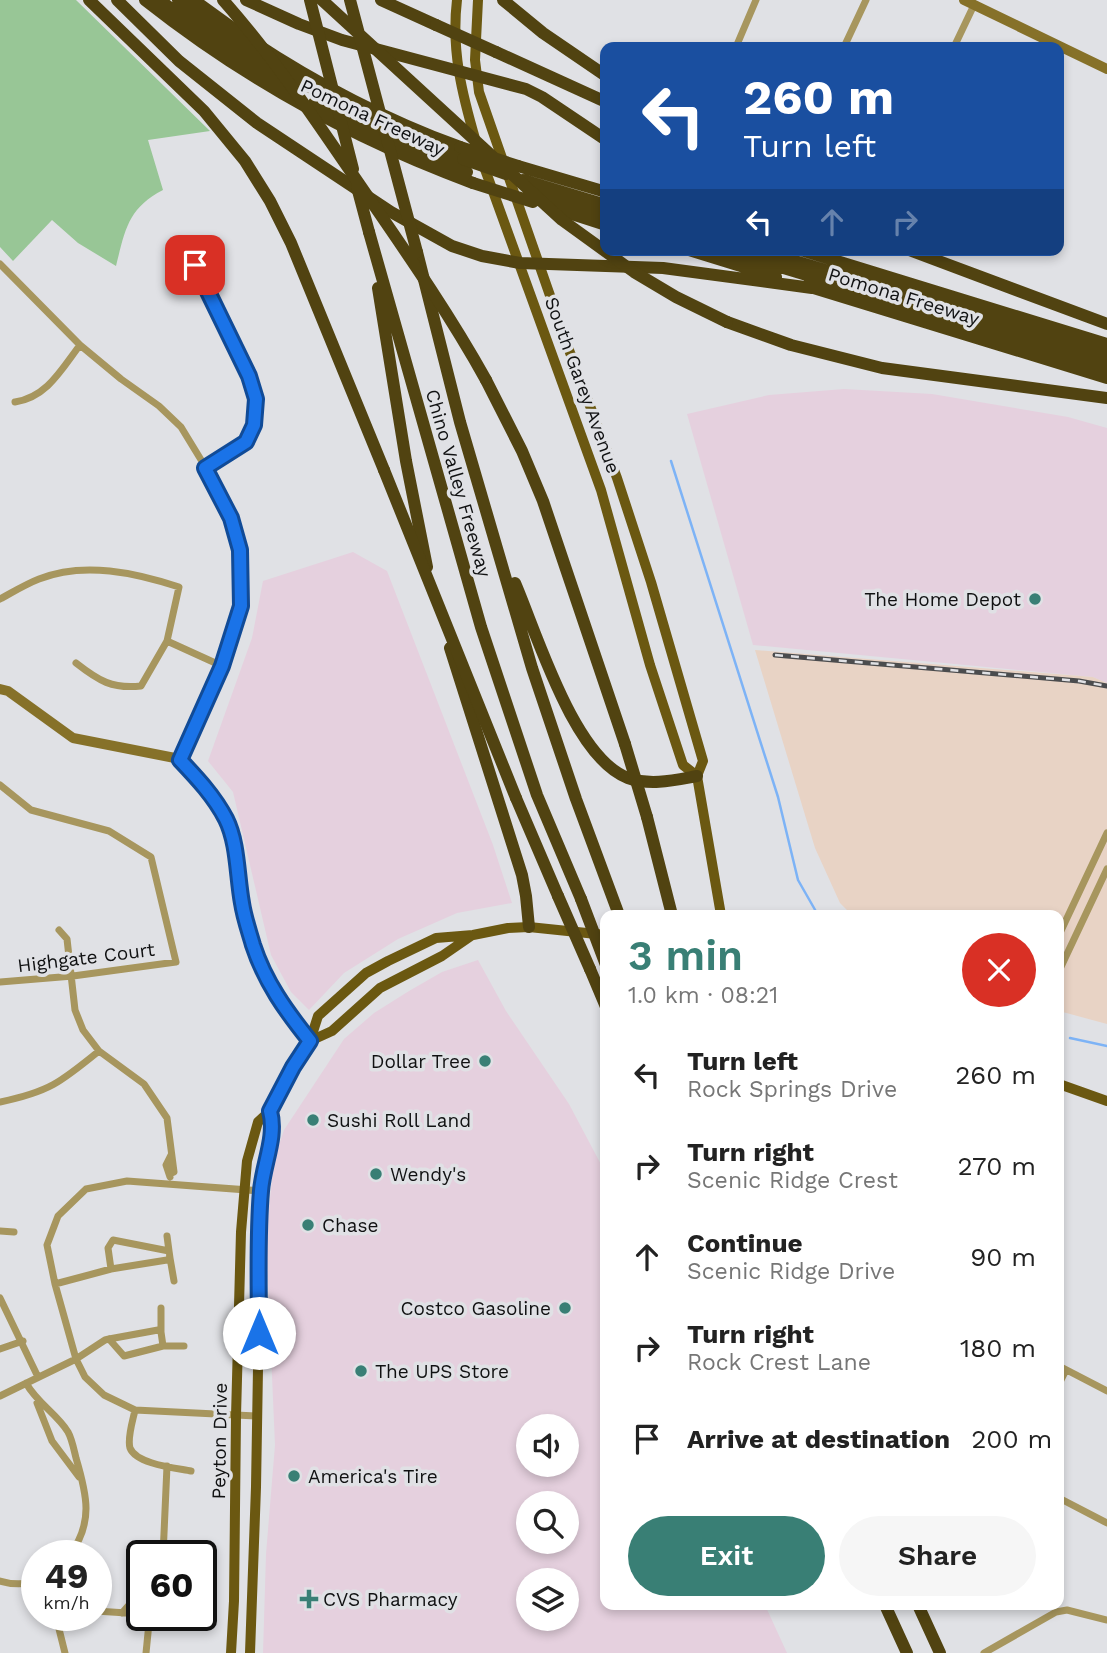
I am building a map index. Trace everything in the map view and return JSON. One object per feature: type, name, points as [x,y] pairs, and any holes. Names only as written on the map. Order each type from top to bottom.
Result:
[{"type":"highway","points":[[89,0],[204,111],[245,161],[270,201],[291,243],[516,798],[600,993]]},
{"type":"highway","points":[[117,0],[179,61],[231,104],[279,139],[391,212],[452,246],[482,256],[520,263],[663,268],[812,288]]},
{"type":"highway","name":"Pomona Freeway","points":[[145,0],[218,55],[285,97],[380,146],[471,178],[528,191],[600,222]]},
{"type":"highway","points":[[160,0],[279,83],[322,107],[471,178]]},
{"type":"highway","points":[[178,0],[264,61],[325,96],[402,134],[462,153],[528,191],[600,213]]},
{"type":"highway","name":"Pomona Freeway","points":[[194,0],[254,43],[313,79],[462,153],[600,190]]},
{"type":"highway","points":[[223,0],[272,61],[434,294],[486,380],[522,451],[543,501],[625,744],[671,910]]},
{"type":"highway","points":[[246,0],[342,40],[534,93],[600,136]]},
{"type":"highway","name":"Chino Valley Freeway","points":[[310,0],[376,261],[495,673],[537,795],[600,949]]},
{"type":"highway","points":[[322,0],[562,220],[600,247]]},
{"type":"highway","name":"Chino Valley Freeway","points":[[350,0],[460,422],[532,668],[617,910]]},
{"type":"highway","points":[[358,0],[365,56]]},
{"type":"highway","points":[[381,0],[600,99]]},
{"type":"highway","points":[[504,1],[543,33],[600,72]]},
{"type":"highway","points":[[528,191],[600,204]]},
{"type":"highway","points":[[612,256],[677,297],[727,322],[791,345],[881,368],[1107,398]]},
{"type":"highway","name":"Pomona Freeway","points":[[708,256],[1107,378]]},
{"type":"highway","points":[[744,256],[1107,366]]},
{"type":"highway","points":[[778,256],[1107,354]]},
{"type":"highway","name":"Pomona Freeway","points":[[820,256],[1107,344]]},
{"type":"highway","points":[[840,256],[859,268]]},
{"type":"highway","points":[[925,256],[1107,324]]},
{"type":"highway","points":[[376,261],[379,301],[427,569],[522,875],[529,927]]},
{"type":"highway","points":[[493,535],[548,668],[587,742],[599,759],[619,774],[642,781],[658,782],[697,776]]},
{"type":"highway","points":[[887,1610],[907,1653]]},
{"type":"highway","points":[[920,1610],[940,1653]]},
{"type":"main road","name":"South Garey Avenue","points":[[457,0],[455,44],[458,73],[485,173],[601,490],[650,665],[683,765],[697,776]]},
{"type":"main road","name":"South Garey Avenue","points":[[478,0],[476,78],[483,108],[617,478],[658,607],[703,761],[697,776],[720,910]]},
{"type":"main road","points":[[551,348],[565,371],[584,391]]},
{"type":"main road","name":"Peyton Drive","points":[[231,1653],[243,1190],[251,1140],[258,1122],[270,1111],[310,1041],[318,1016],[366,973],[436,937],[529,927],[600,934]]},
{"type":"main road","name":"Peyton Drive","points":[[310,1041],[332,1031],[380,988],[442,956],[473,935]]},
{"type":"main road","points":[[1064,1086],[1107,1101]]},
{"type":"main road","name":"Peyton Drive","points":[[250,1653],[261,1191],[274,1125],[270,1111]]},
{"type":"street","points":[[738,42],[757,0]]},
{"type":"street","points":[[846,42],[866,0]]},
{"type":"street","points":[[956,42],[969,2],[1043,42]]},
{"type":"street","points":[[1064,53],[1107,69]]},
{"type":"street","points":[[185,242],[249,376],[256,399],[254,425],[246,442],[205,468]]},
{"type":"street","points":[[0,264],[80,345],[159,406],[181,427],[231,518],[240,550],[241,606],[222,666],[180,760]]},
{"type":"street","points":[[15,402],[29,400],[43,392],[80,345]]},
{"type":"street","points":[[0,599],[41,578],[73,571],[117,571],[179,587],[167,641],[141,685],[125,687],[98,680],[76,663]]},
{"type":"street","points":[[167,641],[222,666]]},
{"type":"street","points":[[0,689],[8,691],[73,738],[180,760],[210,792],[227,821],[242,905],[253,945],[268,982],[310,1041]]},
{"type":"street","name":"Highgate Court","points":[[0,785],[31,810],[109,831],[151,857],[176,962],[73,976],[0,982]]},
{"type":"street","points":[[1064,924],[1107,832]]},
{"type":"street","points":[[1064,960],[1107,869]]},
{"type":"street","points":[[59,930],[67,939],[75,1010],[83,1030],[99,1051],[145,1084],[167,1118],[174,1161],[174,1172],[169,1174],[170,1185]]},
{"type":"street","points":[[0,1102],[47,1090],[99,1051]]},
{"type":"street","points":[[257,1416],[135,1410],[104,1395],[85,1377],[76,1359],[47,1245],[58,1216],[86,1189],[127,1181],[261,1191]]},
{"type":"street","points":[[0,1231],[14,1233]]},
{"type":"street","points":[[167,1236],[174,1281]]},
{"type":"street","points":[[111,1269],[108,1248],[113,1240],[169,1255]]},
{"type":"street","points":[[55,1284],[111,1269],[167,1260],[169,1255]]},
{"type":"street","points":[[0,1298],[38,1377]]},
{"type":"street","points":[[161,1308],[163,1346]]},
{"type":"street","points":[[0,1396],[76,1359],[109,1339],[158,1330],[161,1332]]},
{"type":"street","points":[[109,1339],[124,1356],[163,1346],[184,1346]]},
{"type":"street","points":[[0,1349],[23,1341]]},
{"type":"street","points":[[1064,1369],[1107,1391]]},
{"type":"street","points":[[26,1383],[52,1441],[83,1484]]},
{"type":"street","points":[[34,1396],[68,1433],[87,1499],[84,1530],[78,1540]]},
{"type":"street","points":[[135,1410],[129,1445],[131,1450],[142,1460],[191,1471]]},
{"type":"street","points":[[164,1540],[167,1466]]},
{"type":"street","points":[[1064,1501],[1107,1523]]},
{"type":"street","points":[[0,1581],[21,1584]]},
{"type":"street","points":[[122,1613],[126,1608]]},
{"type":"street","points":[[984,1653],[1056,1612],[1068,1610],[1107,1620]]},
{"type":"street","points":[[112,1612],[126,1613]]},
{"type":"street","points":[[60,1631],[65,1653]]},
{"type":"street","points":[[146,1653],[148,1631]]},
{"type":"shaded area","points":[[844,389],[932,394],[1068,417],[1107,428],[1107,683],[1093,677],[753,645],[687,414],[769,395]]},
{"type":"shaded area","points":[[353,552],[387,571],[493,845],[512,903],[457,913],[398,939],[344,973],[309,1010],[291,992],[271,955],[233,792],[208,761],[252,638],[263,581]]},
{"type":"shaded area","points":[[755,650],[1093,677],[1107,683],[1107,1024],[1064,1012],[1064,910],[847,910],[840,903],[815,848]]},
{"type":"shaded area","points":[[478,960],[506,1011],[569,1104],[600,1163],[600,1610],[767,1610],[787,1653],[263,1653],[266,1554],[275,1445],[266,1237],[274,1160],[284,1130],[344,1039],[374,1013],[442,972]]},
{"type":"green space","points":[[0,0],[76,0],[210,131],[148,140],[163,190],[135,212],[126,231],[116,266],[78,243],[52,220],[13,261],[0,247]]},
{"type":"waterway","points":[[671,461],[778,797],[798,880],[815,910]]},
{"type":"waterway","points":[[1070,1038],[1107,1046]]},
{"type":"railway","points":[[775,655],[1079,681],[1107,686]]},
{"type":"place","name":"The Home Depot","points":[[1035,599]]},
{"type":"place","name":"Dollar Tree","points":[[485,1061]]},
{"type":"place","name":"Sushi Roll Land","points":[[313,1120]]},
{"type":"place","name":"Wendy's","points":[[376,1174]]},
{"type":"place","name":"Chase","points":[[308,1225]]},
{"type":"place","name":"Costco Gasoline","points":[[565,1308]]},
{"type":"place","name":"The UPS Store","points":[[361,1371]]},
{"type":"place","name":"America's Tire","points":[[294,1476]]},
{"type":"place","name":"CVS Pharmacy","points":[[309,1599]]},
{"type":"route","points":[[195,265],[249,376],[256,399],[254,425],[246,442],[205,468],[217,486],[231,518],[240,550],[241,606],[222,666],[180,760],[210,792],[227,821],[242,905],[253,945],[268,982],[310,1041],[270,1111],[274,1125],[261,1191],[259,1333]]}]
